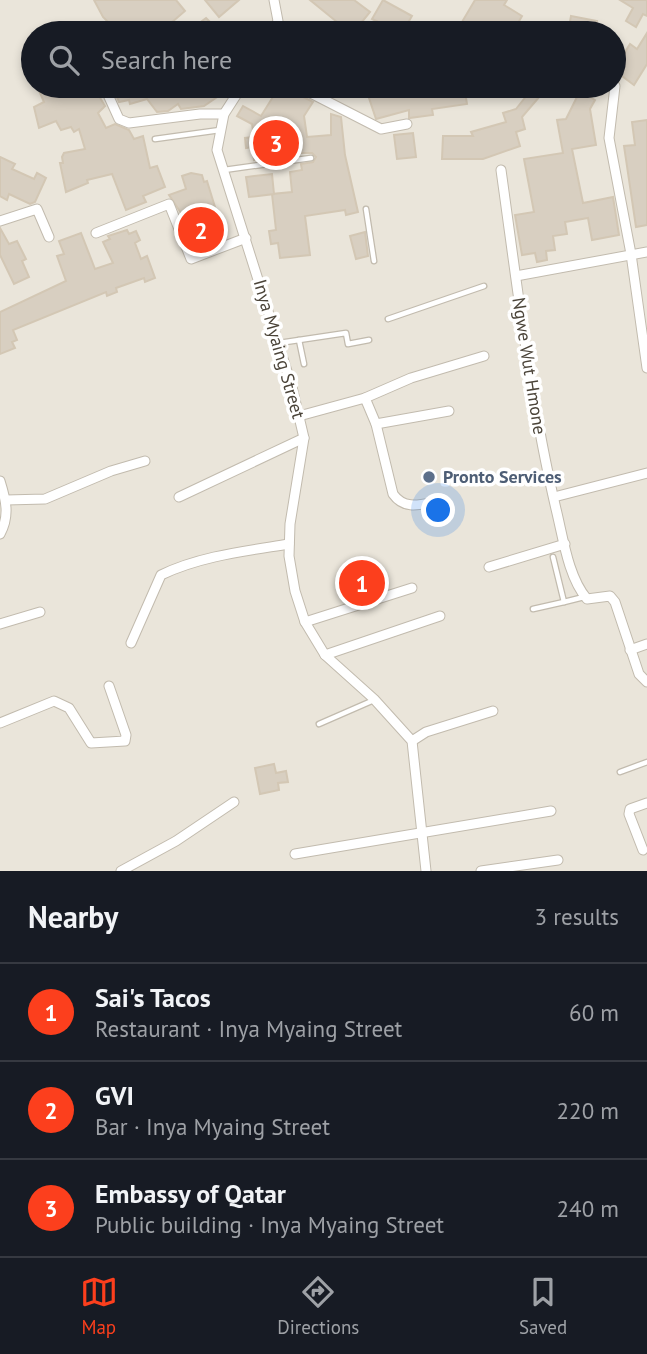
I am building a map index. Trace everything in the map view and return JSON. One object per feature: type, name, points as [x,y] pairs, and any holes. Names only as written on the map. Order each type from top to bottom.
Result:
[{"type":"street","points":[[274,0],[278,21]]},
{"type":"street","points":[[109,98],[119,120],[129,123],[200,114],[224,114]]},
{"type":"street","name":"Inya Myaing Street","points":[[234,98],[224,114],[217,150],[278,343],[304,438],[289,544],[295,591],[306,622],[325,655],[374,699],[412,741]]},
{"type":"street","points":[[320,98],[381,130],[407,124]]},
{"type":"street","points":[[614,98],[609,138],[631,254],[647,368]]},
{"type":"street","name":"Ngwe Wut Hmone","points":[[501,170],[542,451],[565,544],[585,596]]},
{"type":"street","points":[[96,233],[169,204],[191,260],[246,238]]},
{"type":"street","points":[[0,221],[37,209],[49,237]]},
{"type":"street","name":"Ngwe Wut Hmone","points":[[516,276],[647,252]]},
{"type":"street","points":[[299,416],[365,398],[411,378],[484,356]]},
{"type":"street","points":[[365,398],[376,424],[388,478],[399,502],[410,506],[440,501]]},
{"type":"street","points":[[376,424],[449,411]]},
{"type":"street","points":[[179,497],[304,438]]},
{"type":"street","points":[[6,500],[45,499],[111,471],[145,461]]},
{"type":"street","points":[[554,497],[647,473]]},
{"type":"street","points":[[0,481],[6,500],[6,523],[0,534]]},
{"type":"street","points":[[131,643],[161,575],[179,566],[289,544]]},
{"type":"street","points":[[489,567],[565,544]]},
{"type":"street","points":[[306,622],[412,588]]},
{"type":"street","points":[[585,596],[587,599],[610,596],[639,674],[647,682]]},
{"type":"street","points":[[0,624],[40,612]]},
{"type":"street","points":[[325,655],[440,616]]},
{"type":"street","points":[[630,650],[647,645]]},
{"type":"street","points":[[0,723],[54,701],[69,708],[92,743],[125,741],[126,735],[109,686]]},
{"type":"street","points":[[426,871],[412,741],[426,732],[492,711]]},
{"type":"street","points":[[121,871],[176,841],[234,802]]},
{"type":"street","points":[[643,850],[629,814],[630,809],[647,803]]},
{"type":"street","points":[[295,854],[551,811]]},
{"type":"street","points":[[481,871],[558,860]]},
{"type":"lane","points":[[155,139],[221,130]]},
{"type":"lane","points":[[224,170],[311,158]]},
{"type":"lane","points":[[366,209],[374,261]]},
{"type":"lane","points":[[387,319],[484,286]]},
{"type":"lane","points":[[278,343],[345,333],[348,344],[369,340]]},
{"type":"lane","points":[[299,340],[304,364]]},
{"type":"lane","points":[[552,556],[564,602]]},
{"type":"lane","points":[[533,609],[585,596]]},
{"type":"lane","points":[[319,724],[374,699]]},
{"type":"lane","points":[[620,772],[647,762]]},
{"type":"shaded area","points":[[0,0],[647,0],[647,871],[0,871]]},
{"type":"building","points":[[94,0],[176,0],[185,11],[173,21],[107,21]]},
{"type":"building","points":[[205,0],[239,0],[219,17]]},
{"type":"building","points":[[310,0],[354,0],[370,12],[363,21],[336,21]]},
{"type":"building","points":[[383,0],[412,16],[409,21],[372,19]]},
{"type":"building","points":[[475,0],[507,0],[504,5],[522,16],[519,21],[463,21]]},
{"type":"building","points":[[620,0],[647,0],[647,16],[643,14],[636,27],[626,21],[633,8]]},
{"type":"building","points":[[571,16],[597,21],[570,21]]},
{"type":"building","points":[[647,33],[647,64],[634,85],[626,79],[626,50],[630,44],[637,49]]},
{"type":"building","points":[[42,98],[100,98],[105,106],[98,113],[106,128],[115,124],[129,130],[134,139],[143,136],[150,168],[157,166],[165,187],[143,196],[146,202],[126,210],[112,174],[87,180],[88,183],[66,192],[60,163],[63,163],[62,157],[64,153],[85,149],[79,129],[74,132],[71,127],[61,130],[56,121],[39,128],[34,107],[44,102]]},
{"type":"building","points":[[117,98],[216,98],[204,106],[181,109],[178,104],[168,111],[157,112],[147,99],[130,104],[129,100],[119,102]]},
{"type":"building","points":[[272,98],[305,98],[313,102],[304,116],[307,137],[331,135],[331,114],[341,117],[345,155],[358,212],[346,215],[345,210],[305,216],[310,255],[280,258],[278,243],[271,244],[269,231],[276,230],[272,194],[292,192],[290,172],[302,170],[301,164],[313,162],[316,157],[312,153],[300,153],[254,160],[252,147],[246,148],[245,138],[254,137],[252,124],[237,116],[243,106],[261,116]]},
{"type":"building","points":[[369,98],[466,98],[467,104],[432,109],[433,115],[409,118],[409,110],[376,119]]},
{"type":"building","points":[[525,98],[538,98],[522,117],[525,129],[516,132],[520,146],[483,159],[442,159],[443,136],[473,136],[471,132],[506,122],[503,113],[516,109]]},
{"type":"building","points":[[576,98],[595,100],[590,109],[596,145],[572,149],[583,203],[613,197],[619,235],[592,240],[588,218],[565,222],[567,234],[553,236],[555,250],[546,251],[547,260],[537,262],[535,253],[522,255],[515,215],[534,212],[524,159],[563,153],[557,120],[566,119]]},
{"type":"building","points":[[647,120],[647,225],[636,227],[624,146],[635,145],[632,122]]},
{"type":"building","points":[[413,133],[416,157],[397,159],[394,135]]},
{"type":"building","points":[[0,157],[15,164],[12,169],[34,179],[37,173],[46,178],[35,202],[30,204],[9,194],[7,200],[0,196]]},
{"type":"building","points":[[191,173],[202,175],[204,182],[207,181],[215,207],[205,210],[213,243],[195,250],[183,216],[169,195],[186,189],[182,176]]},
{"type":"building","points":[[272,174],[274,194],[249,197],[246,177]]},
{"type":"building","points":[[0,228],[9,244],[17,241],[26,259],[22,261],[29,277],[14,284],[0,255]]},
{"type":"building","points":[[127,230],[129,234],[136,231],[140,240],[135,243],[141,259],[147,256],[155,278],[145,282],[144,278],[116,288],[117,292],[107,296],[106,292],[13,330],[17,340],[12,342],[15,348],[0,354],[0,312],[66,281],[57,256],[64,254],[59,241],[81,233],[95,269],[113,263],[103,242],[110,239],[108,236]]},
{"type":"building","points":[[365,232],[368,256],[356,259],[350,236]]},
{"type":"building","points":[[274,764],[276,773],[286,771],[288,782],[278,783],[279,790],[260,794],[255,768]]},
{"type":"place","name":"Embassy of Qatar","points":[[276,143]]},
{"type":"place","name":"GVI","points":[[201,230]]},
{"type":"place","name":"Pronto Services","points":[[429,477]]},
{"type":"place","name":"Sai's Tacos","points":[[362,583]]}]
